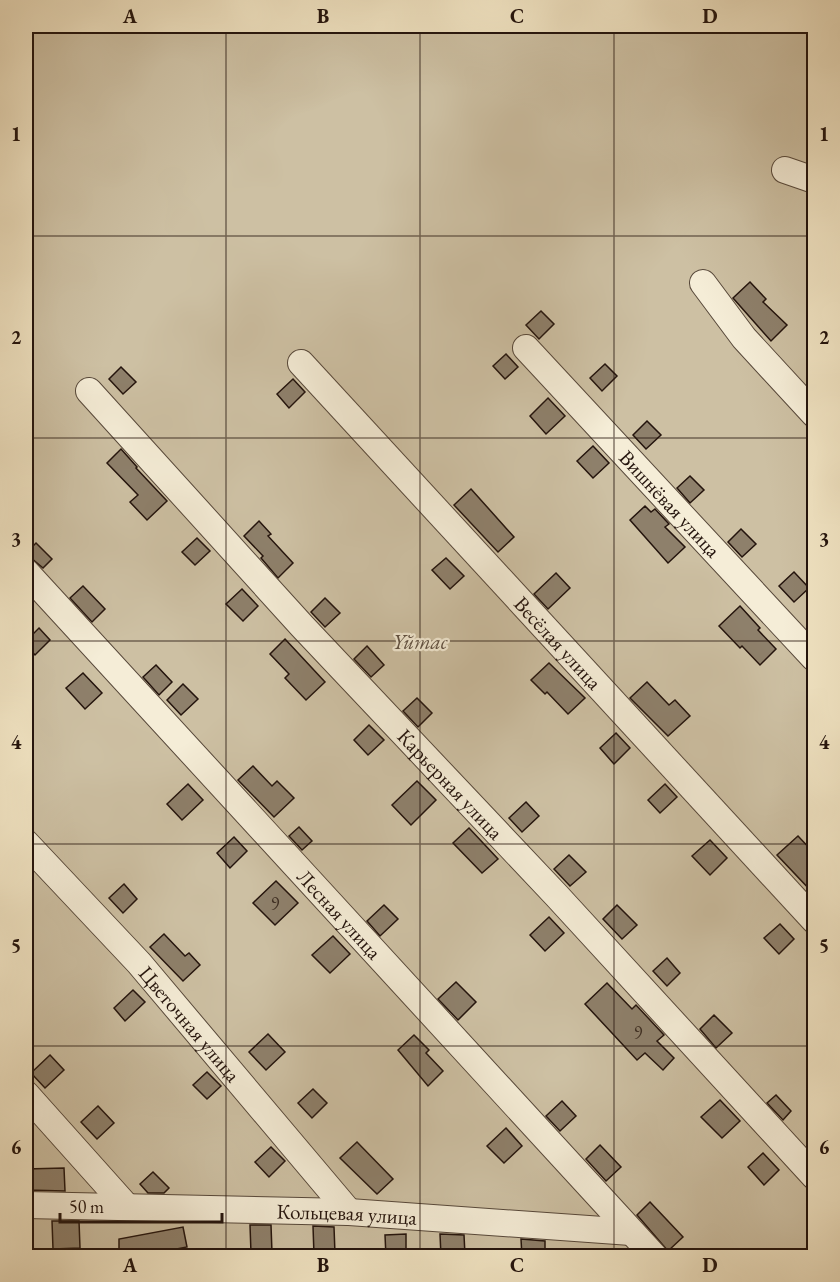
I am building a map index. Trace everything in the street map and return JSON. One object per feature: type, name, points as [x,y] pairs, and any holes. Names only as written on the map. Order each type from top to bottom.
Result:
[{"type":"street","points":[[785,170],[814,180]]},
{"type":"street","points":[[703,283],[744,338],[814,414]]},
{"type":"street","name":"Вишнёвая улица","points":[[526,348],[814,658]]},
{"type":"street","name":"Весёлая улица","points":[[301,363],[814,920]]},
{"type":"street","name":"Карьерная улица","points":[[89,391],[302,626],[565,905],[814,1176]]},
{"type":"street","name":"Лесная улица","points":[[26,572],[654,1257]]},
{"type":"street","name":"Цветочная улица","points":[[26,843],[139,963],[349,1212]]},
{"type":"street","points":[[26,1094],[127,1207]]},
{"type":"street","name":"Кольцевая улица","points":[[26,1205],[349,1212],[631,1232]]},
{"type":"green space","name":"Үйтас","points":[[26,26],[814,26],[814,1256],[26,1256]]},
{"type":"building","points":[[750,282],[766,299],[763,302],[787,325],[771,341],[733,298]]},
{"type":"building","points":[[541,311],[554,324],[539,339],[526,325]]},
{"type":"building","points":[[506,354],[518,367],[505,379],[493,366]]},
{"type":"building","points":[[605,364],[617,376],[602,391],[590,378]]},
{"type":"building","points":[[121,367],[136,382],[123,394],[109,379]]},
{"type":"building","points":[[293,379],[305,392],[289,408],[277,394]]},
{"type":"building","points":[[548,398],[565,416],[546,434],[530,416]]},
{"type":"building","points":[[647,421],[661,435],[646,449],[633,435]]},
{"type":"building","points":[[593,446],[609,463],[593,478],[577,461]]},
{"type":"building","points":[[121,449],[167,501],[147,520],[130,502],[138,495],[107,463]]},
{"type":"building","points":[[690,476],[704,490],[690,503],[677,488]]},
{"type":"building","points":[[471,489],[514,537],[498,552],[454,505]]},
{"type":"building","points":[[645,506],[651,512],[655,509],[669,524],[665,527],[685,547],[668,563],[630,520]]},
{"type":"building","points":[[259,521],[271,534],[268,536],[293,563],[278,578],[261,558],[263,556],[244,536]]},
{"type":"building","points":[[741,529],[756,544],[742,557],[728,542]]},
{"type":"building","points":[[197,538],[210,551],[195,565],[182,552]]},
{"type":"building","points":[[36,543],[52,559],[43,568],[31,558],[26,557],[26,553]]},
{"type":"building","points":[[446,558],[464,576],[450,589],[432,570]]},
{"type":"building","points":[[794,572],[809,588],[794,602],[779,586]]},
{"type":"building","points":[[556,573],[570,588],[548,609],[534,594]]},
{"type":"building","points":[[83,586],[105,609],[92,622],[70,598]]},
{"type":"building","points":[[242,589],[258,606],[243,621],[226,604]]},
{"type":"building","points":[[325,598],[340,613],[325,627],[311,612]]},
{"type":"building","points":[[740,606],[776,649],[760,665],[719,626]]},
{"type":"building","points":[[39,628],[50,640],[35,655],[26,645],[26,641]]},
{"type":"building","points":[[285,639],[325,682],[306,700],[285,678],[289,674],[270,654]]},
{"type":"building","points":[[367,646],[384,665],[371,677],[354,659]]},
{"type":"building","points":[[549,663],[585,698],[568,714],[547,692],[545,694],[531,680]]},
{"type":"building","points":[[156,665],[172,682],[159,695],[143,677]]},
{"type":"building","points":[[83,673],[102,693],[85,709],[66,688]]},
{"type":"building","points":[[647,682],[669,705],[675,700],[690,716],[668,736],[630,698]]},
{"type":"building","points":[[183,684],[198,699],[181,715],[167,700]]},
{"type":"building","points":[[417,698],[432,713],[418,727],[403,711]]},
{"type":"building","points":[[369,725],[384,740],[368,755],[354,740]]},
{"type":"building","points":[[616,733],[630,748],[614,764],[600,748]]},
{"type":"building","points":[[253,766],[272,786],[277,781],[294,798],[274,817],[238,780]]},
{"type":"building","points":[[417,781],[436,800],[411,825],[392,805]]},
{"type":"building","points":[[188,784],[203,800],[182,820],[167,804]]},
{"type":"building","points":[[665,784],[677,797],[660,813],[648,800]]},
{"type":"building","points":[[526,802],[539,816],[522,832],[509,818]]},
{"type":"building","points":[[299,827],[312,841],[302,850],[289,836]]},
{"type":"building","points":[[469,828],[498,859],[482,873],[453,843]]},
{"type":"building","points":[[798,836],[814,853],[807,860],[814,867],[814,894],[777,855]]},
{"type":"building","points":[[234,837],[247,851],[230,868],[217,853]]},
{"type":"building","points":[[710,840],[727,858],[710,875],[692,856]]},
{"type":"building","points":[[569,855],[586,872],[570,886],[554,869]]},
{"type":"building","points":[[276,881],[298,903],[275,925],[253,903]]},
{"type":"building","points":[[124,884],[137,899],[123,913],[109,898]]},
{"type":"building","points":[[384,905],[398,919],[380,936],[367,921]]},
{"type":"building","points":[[617,905],[637,925],[622,939],[603,919]]},
{"type":"building","points":[[549,917],[564,933],[545,951],[530,935]]},
{"type":"building","points":[[780,924],[794,939],[779,954],[764,938]]},
{"type":"building","points":[[164,934],[185,956],[189,953],[200,965],[183,981],[150,947]]},
{"type":"building","points":[[333,936],[350,954],[330,973],[312,955]]},
{"type":"building","points":[[667,958],[680,973],[667,986],[653,971]]},
{"type":"building","points":[[456,982],[476,1002],[458,1020],[438,999]]},
{"type":"building","points":[[607,983],[632,1009],[636,1005],[664,1035],[657,1041],[674,1058],[663,1070],[645,1053],[637,1060],[585,1004]]},
{"type":"building","points":[[133,990],[145,1002],[125,1021],[114,1008]]},
{"type":"building","points":[[714,1015],[732,1033],[716,1048],[700,1029]]},
{"type":"building","points":[[268,1034],[285,1052],[266,1070],[249,1052]]},
{"type":"building","points":[[414,1035],[429,1050],[426,1053],[443,1071],[428,1086],[398,1050]]},
{"type":"building","points":[[50,1055],[64,1070],[45,1088],[31,1073]]},
{"type":"building","points":[[207,1072],[221,1086],[207,1099],[193,1085]]},
{"type":"building","points":[[313,1089],[327,1103],[312,1118],[298,1103]]},
{"type":"building","points":[[776,1095],[791,1111],[783,1120],[767,1103]]},
{"type":"building","points":[[720,1100],[740,1121],[722,1138],[701,1117]]},
{"type":"building","points":[[562,1101],[576,1116],[560,1131],[546,1116]]},
{"type":"building","points":[[98,1106],[114,1123],[97,1139],[81,1122]]},
{"type":"building","points":[[506,1128],[522,1146],[504,1163],[487,1146]]},
{"type":"building","points":[[357,1142],[393,1179],[377,1194],[340,1158]]},
{"type":"building","points":[[600,1145],[621,1167],[606,1181],[586,1159]]},
{"type":"building","points":[[271,1147],[285,1161],[269,1177],[255,1162]]},
{"type":"building","points":[[763,1153],[779,1170],[764,1185],[748,1167]]},
{"type":"building","points":[[64,1168],[65,1191],[27,1190],[26,1169]]},
{"type":"building","points":[[153,1172],[169,1188],[164,1193],[148,1193],[140,1184]]},
{"type":"building","points":[[650,1202],[683,1237],[668,1251],[637,1215]]},
{"type":"building","points":[[52,1221],[79,1221],[80,1248],[53,1249]]},
{"type":"building","points":[[250,1225],[271,1225],[272,1253],[251,1253]]},
{"type":"building","points":[[313,1226],[334,1227],[335,1254],[314,1255]]},
{"type":"building","points":[[183,1227],[187,1247],[135,1257],[119,1257],[119,1239]]},
{"type":"building","points":[[406,1234],[406,1257],[386,1257],[385,1235]]},
{"type":"building","points":[[440,1234],[464,1235],[465,1255],[441,1256]]},
{"type":"building","points":[[521,1239],[545,1241],[545,1257],[522,1257]]}]
